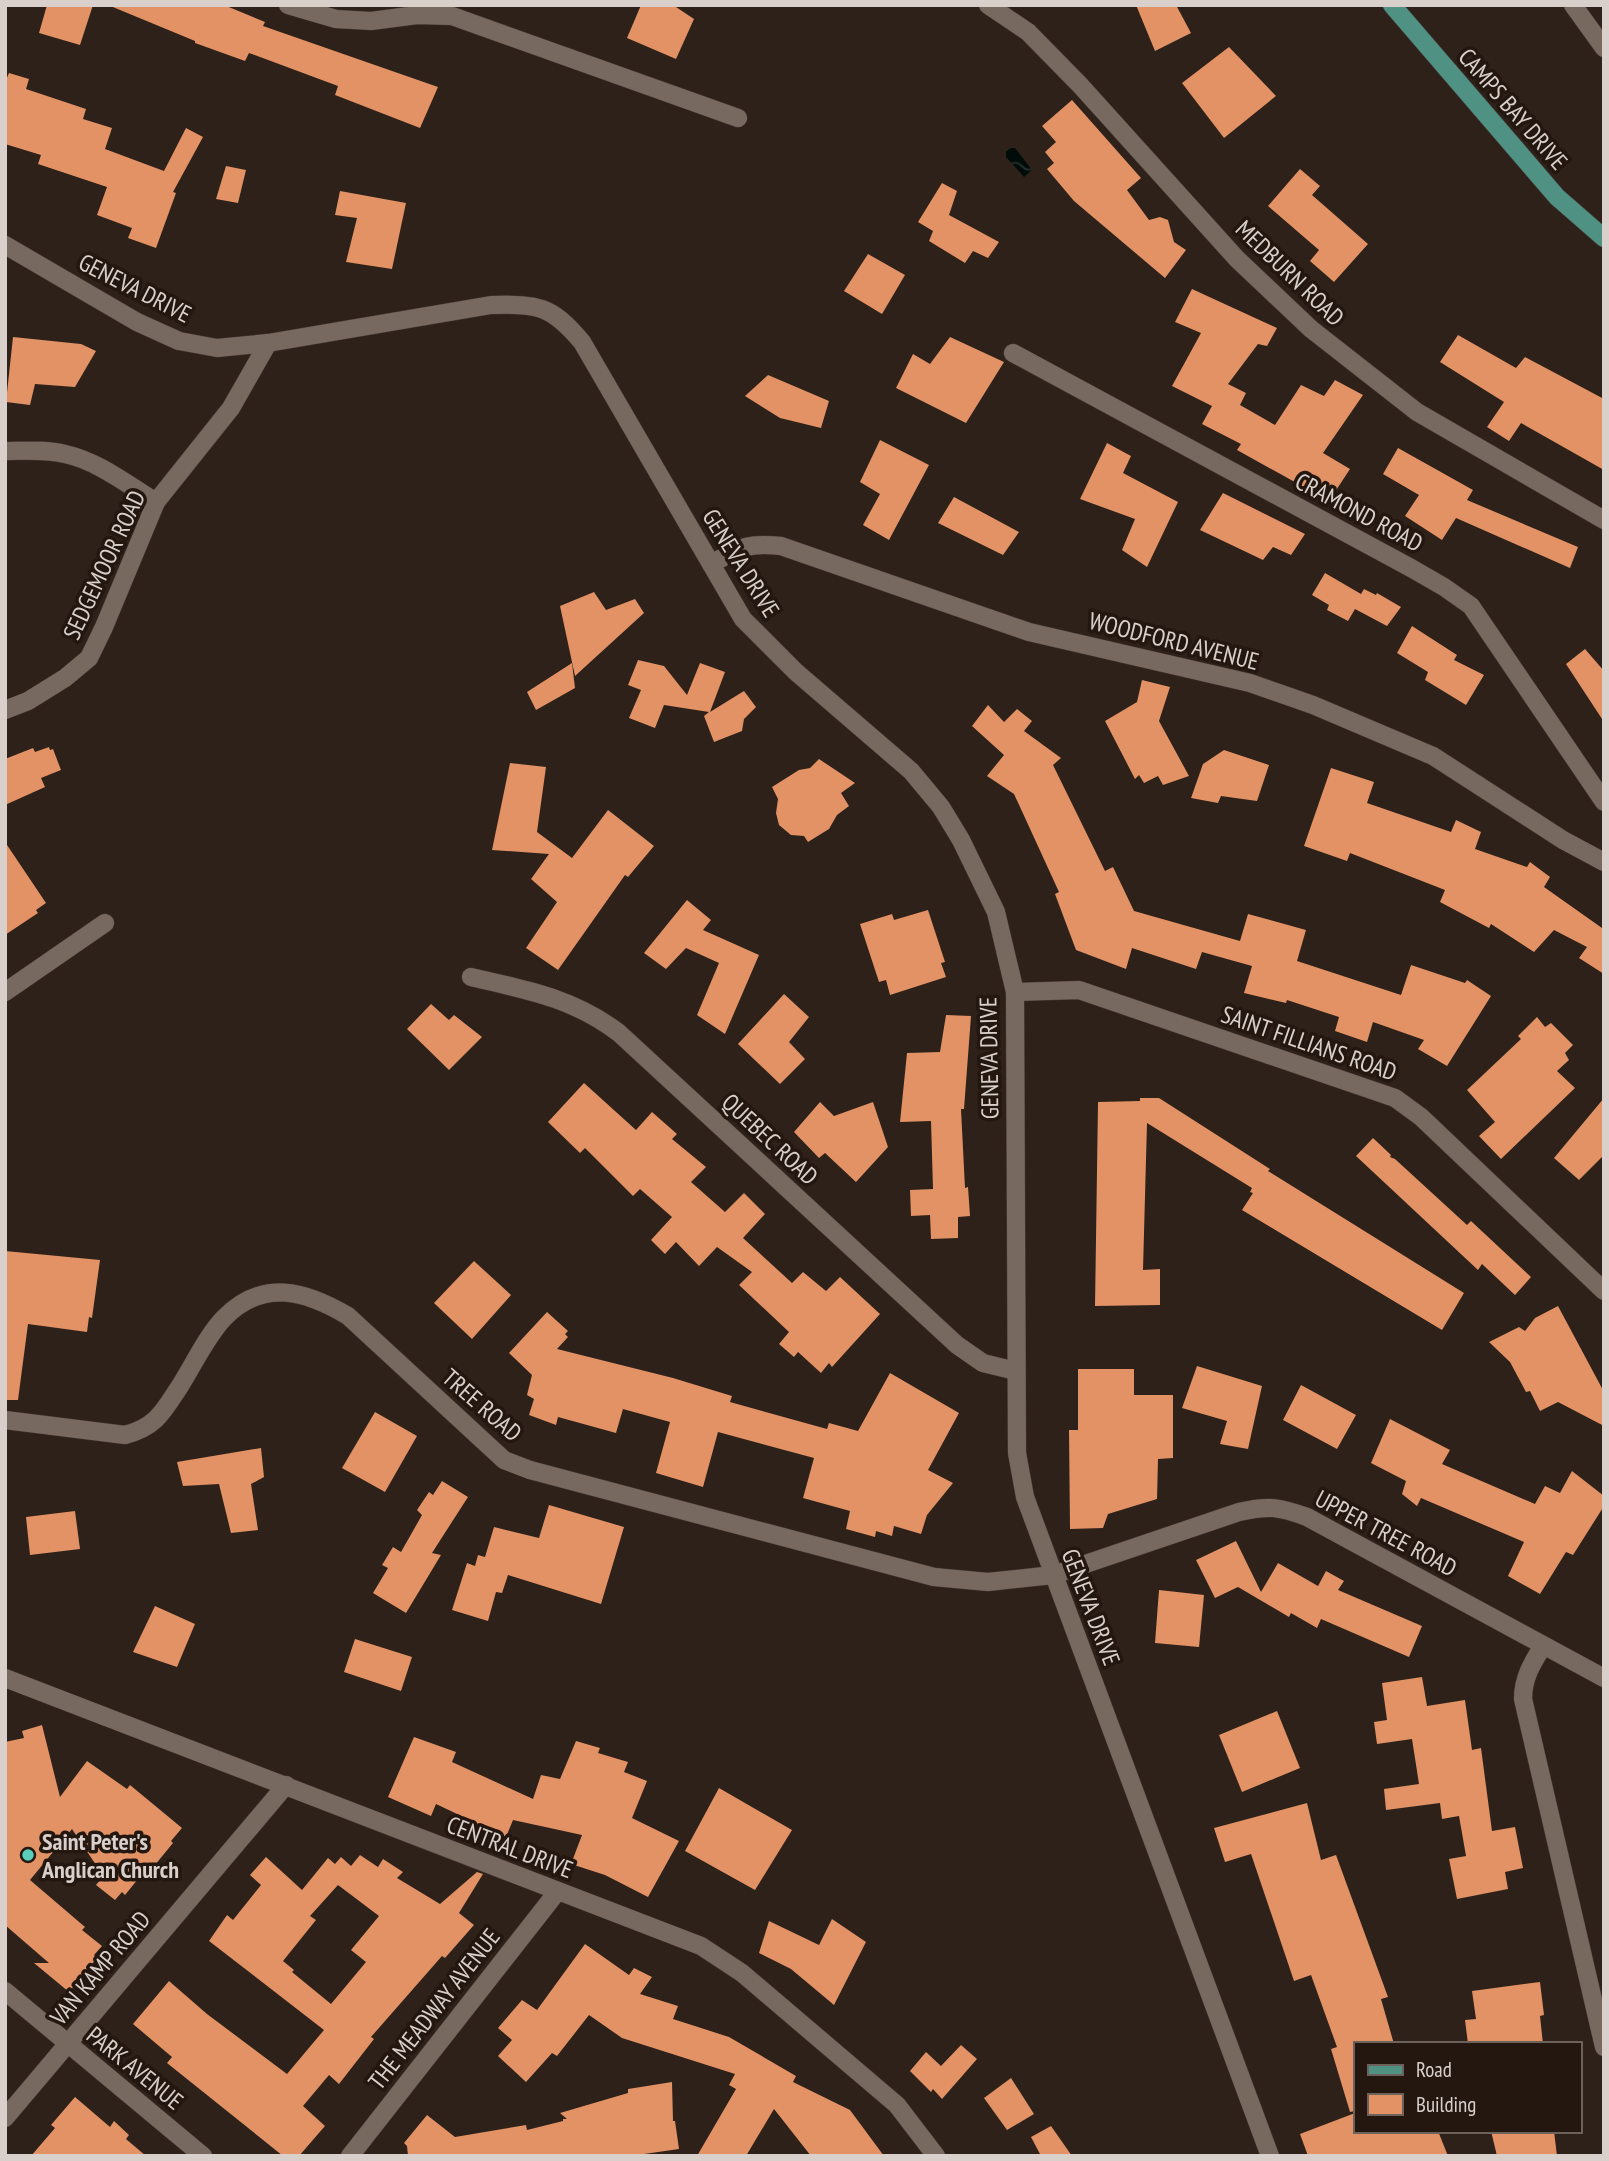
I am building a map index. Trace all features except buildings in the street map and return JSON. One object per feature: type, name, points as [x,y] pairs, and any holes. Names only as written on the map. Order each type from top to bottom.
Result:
[{"type":"main road","name":"CAMPS BAY DRIVE","points":[[1392,5],[1557,197],[1604,238]]},
{"type":"street","points":[[288,5],[336,19],[371,21],[417,15],[452,16],[738,118]]},
{"type":"street","name":"MEDBURN ROAD","points":[[988,5],[1028,32],[1080,85],[1237,259],[1311,330],[1417,412],[1604,520]]},
{"type":"street","points":[[1573,5],[1604,48]]},
{"type":"street","name":"GENEVA DRIVE","points":[[5,245],[137,322],[179,341],[217,348],[268,343],[491,305],[520,304],[545,309],[564,320],[582,342],[743,619],[796,672],[911,771],[941,807],[961,840],[996,912],[1014,992],[1017,1453],[1020,1476],[1053,1575],[1270,2156]]},
{"type":"street","name":"SEDGEMOOR ROAD","points":[[5,710],[28,701],[65,678],[89,658],[156,502],[231,408],[268,343]]},
{"type":"street","name":"CRAMOND ROAD","points":[[1013,353],[1411,568],[1471,606],[1604,802]]},
{"type":"street","points":[[5,451],[65,453],[91,463],[156,502]]},
{"type":"street","name":"WOODFORD AVENUE","points":[[711,564],[756,543],[781,546],[1030,632],[1250,684],[1313,705],[1433,756],[1563,840],[1604,862]]},
{"type":"street","points":[[5,992],[106,923]]},
{"type":"street","name":"QUEBEC ROAD","points":[[471,977],[538,992],[596,1015],[619,1033],[957,1345],[983,1363],[1016,1371]]},
{"type":"street","name":"SAINT FILLIANS ROAD","points":[[1014,992],[1079,990],[1395,1098],[1421,1116],[1604,1291]]},
{"type":"street","name":"TREE ROAD","points":[[5,1420],[125,1435],[143,1430],[154,1422],[168,1405],[225,1317],[241,1304],[260,1296],[282,1292],[302,1294],[324,1302],[348,1316],[504,1460],[530,1470],[934,1577],[988,1582],[1053,1575]]},
{"type":"street","name":"UPPER TREE ROAD","points":[[1053,1575],[1239,1512],[1262,1506],[1282,1508],[1307,1517],[1604,1678]]},
{"type":"street","points":[[1543,1646],[1530,1667],[1523,1686],[1522,1699],[1604,2047]]},
{"type":"street","name":"CENTRAL DRIVE","points":[[5,1678],[701,1946],[741,1973],[897,2105],[936,2156]]},
{"type":"street","name":"VAN KAMP ROAD","points":[[5,2118],[286,1785]]},
{"type":"street","name":"THE MEADWAY AVENUE","points":[[350,2156],[557,1892]]},
{"type":"street","points":[[1588,1979],[1604,1992]]},
{"type":"street","name":"PARK AVENUE","points":[[5,1991],[203,2156]]},
{"type":"water","points":[[1009,148],[1015,148],[1032,170],[1024,177],[1006,157]]},
{"type":"place","name":"Saint Peter's Anglican Church","points":[[28,1855]]}]
